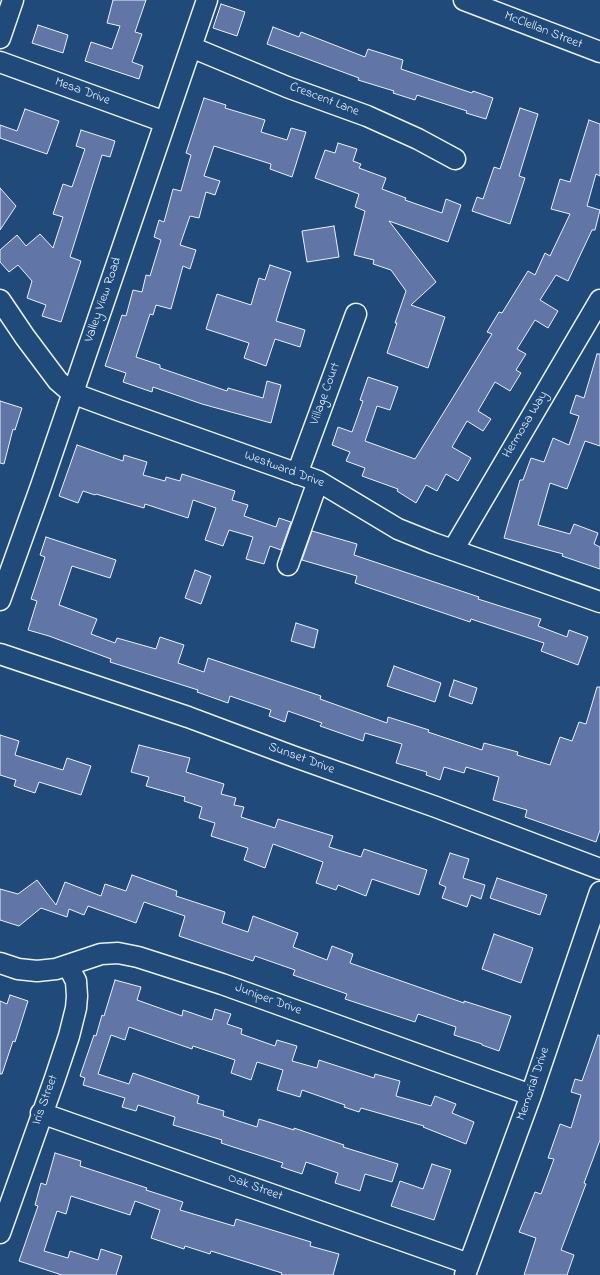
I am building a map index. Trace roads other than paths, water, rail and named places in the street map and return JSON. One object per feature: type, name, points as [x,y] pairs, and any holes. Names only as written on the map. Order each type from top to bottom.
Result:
[{"type":"street","points":[[0,38],[13,0]]},
{"type":"street","name":"Valley View Road","points":[[0,600],[42,486],[72,393],[207,0]]},
{"type":"street","name":"McClellan Street","points":[[464,0],[600,52]]},
{"type":"street","name":"Crescent Lane","points":[[191,47],[287,86],[367,116],[418,139],[455,159]]},
{"type":"street","name":"Mesa Drive","points":[[0,62],[165,122]]},
{"type":"street","name":"Westward Drive","points":[[0,300],[25,337],[58,381],[72,393],[318,481],[398,528],[453,550],[600,602]]},
{"type":"street","name":"Hermosa Way","points":[[453,550],[600,300]]},
{"type":"street","name":"Village Court","points":[[297,474],[356,314]]},
{"type":"street","points":[[288,565],[318,481]]},
{"type":"street","name":"Sunset Drive","points":[[0,654],[188,717],[302,760],[436,807],[600,869]]},
{"type":"street","name":"Memorial Drive","points":[[467,1270],[531,1095],[600,892]]},
{"type":"street","name":"Juniper Drive","points":[[0,963],[18,969],[37,971],[68,966],[101,954],[118,953],[138,957],[222,984],[531,1095]]},
{"type":"street","name":"Iris Street","points":[[0,1233],[66,1043],[76,1008],[76,981],[68,966]]},
{"type":"street","name":"Oak Street","points":[[42,1113],[467,1270]]}]
